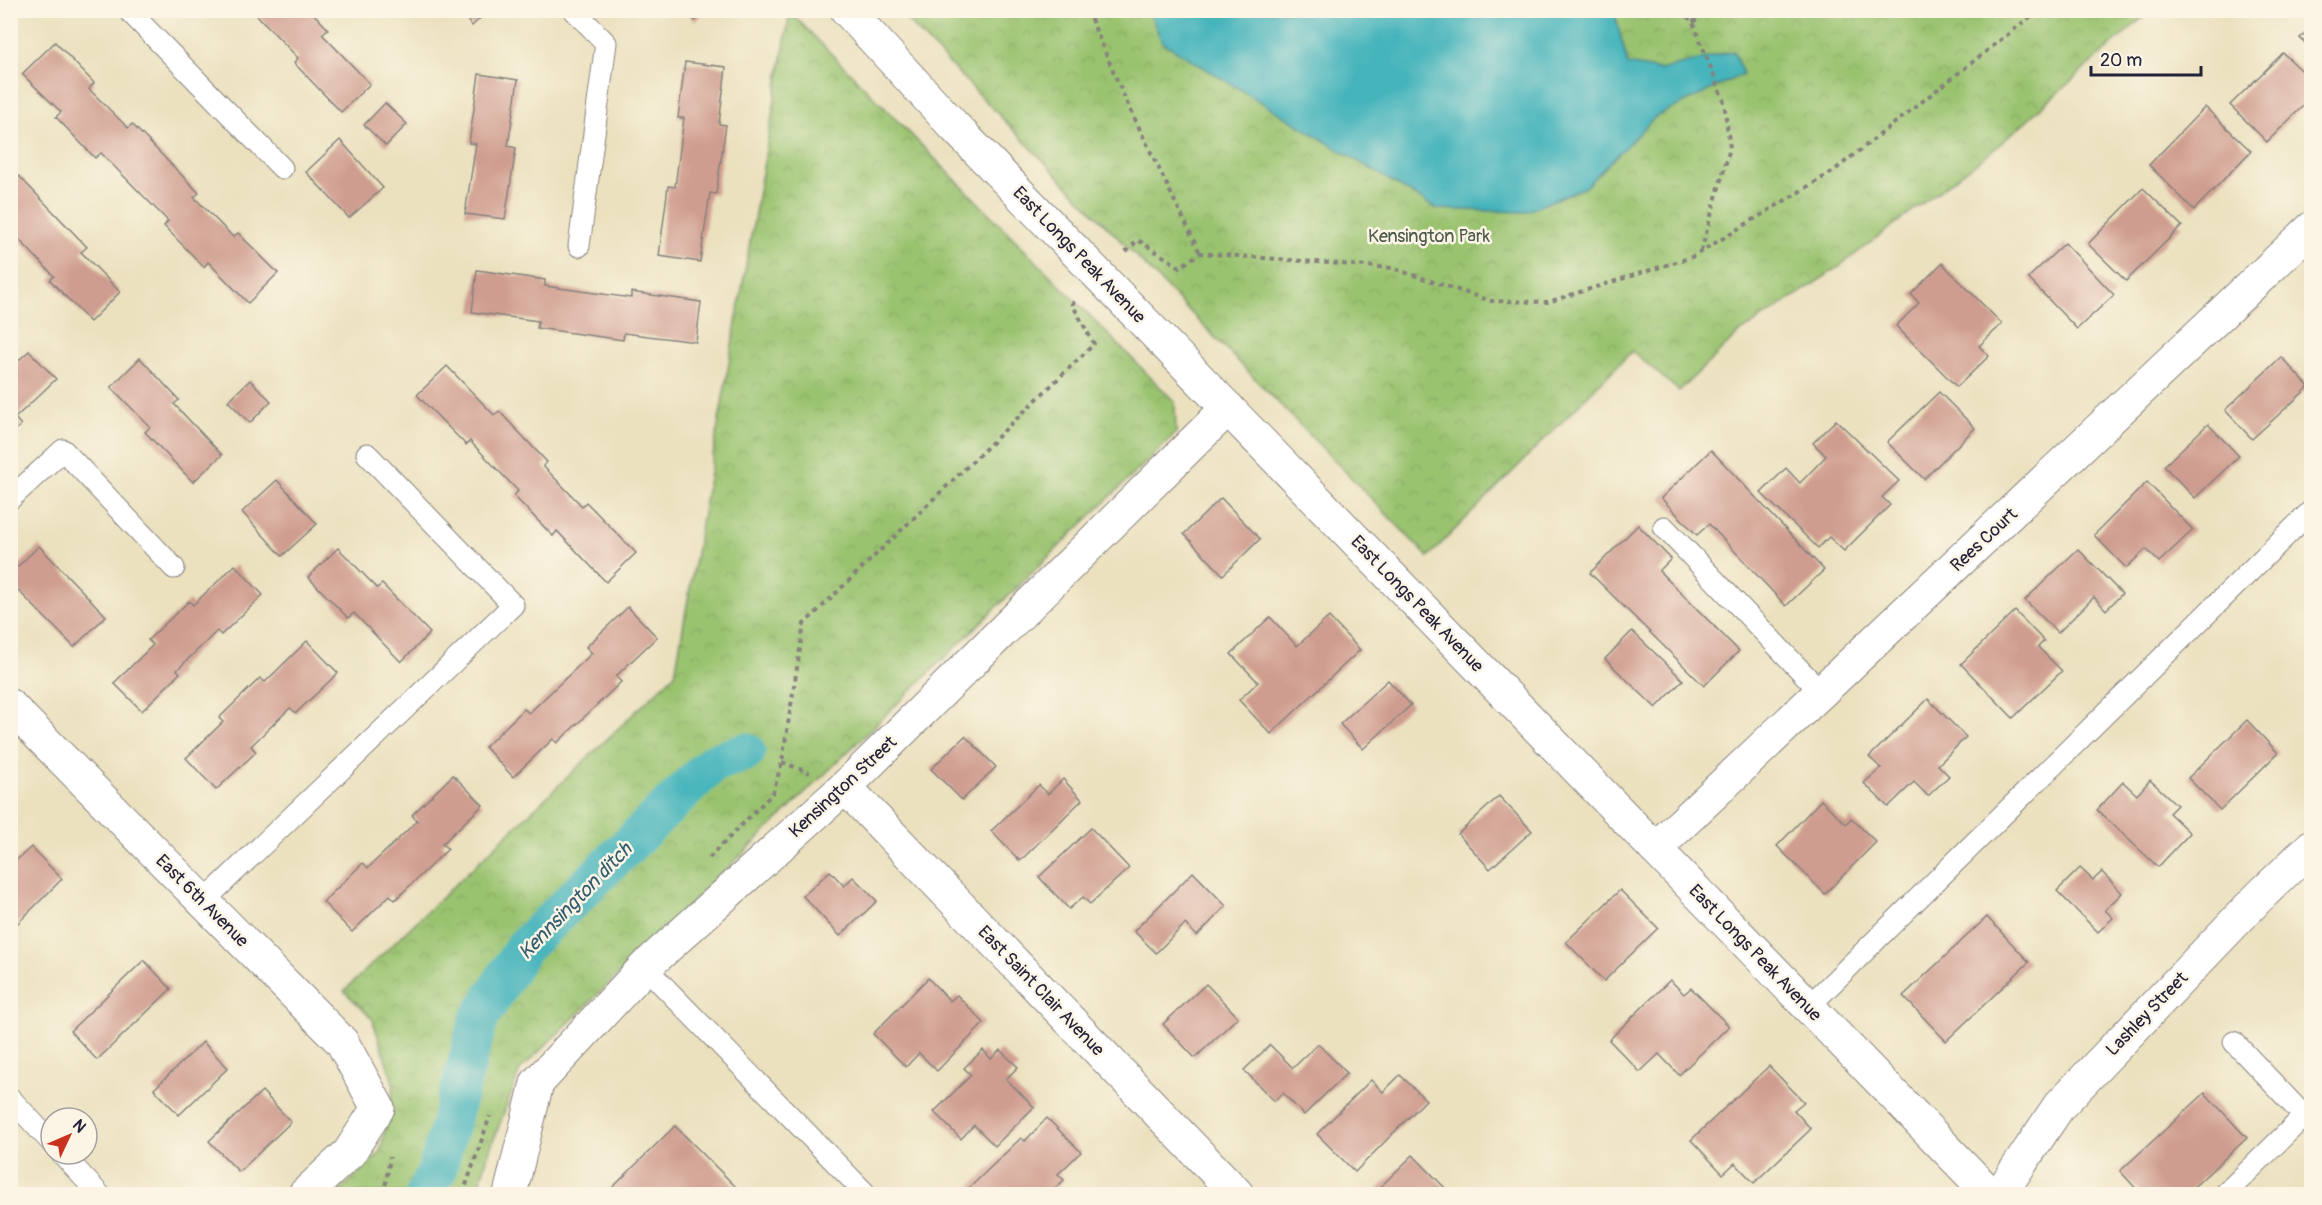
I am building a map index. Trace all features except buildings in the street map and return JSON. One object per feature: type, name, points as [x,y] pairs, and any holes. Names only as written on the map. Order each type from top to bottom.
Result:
[{"type":"street","name":"East Longs Peak Avenue","points":[[847,10],[960,132],[1990,1194]]},
{"type":"street","name":"Rees Court","points":[[1654,849],[2312,228]]},
{"type":"street","name":"Kensington Street","points":[[510,1194],[537,1083],[645,968],[845,787],[1228,408]]},
{"type":"street","name":"East 6th Avenue","points":[[10,706],[342,1042],[378,1108],[349,1153],[305,1194]]},
{"type":"street","name":"East Saint Clair Avenue","points":[[845,787],[1237,1194]]},
{"type":"street","name":"Lashley Street","points":[[2000,1194],[2059,1106],[2258,898],[2312,846]]},
{"type":"lane","points":[[128,10],[282,168]]},
{"type":"lane","points":[[574,10],[606,43],[579,246]]},
{"type":"lane","points":[[10,499],[63,450],[174,568]]},
{"type":"lane","points":[[203,902],[513,605],[367,454]]},
{"type":"lane","points":[[1808,1007],[2312,510]]},
{"type":"lane","points":[[1664,527],[1821,692]]},
{"type":"lane","points":[[645,968],[867,1194]]},
{"type":"lane","points":[[2225,1194],[2308,1120],[2234,1042]]},
{"type":"lane","points":[[10,1098],[39,1129]]},
{"type":"lane","points":[[73,1166],[99,1194]]},
{"type":"path","points":[[1092,10],[1091,19],[1126,101],[1200,253]]},
{"type":"path","points":[[1681,10],[1693,22],[1724,102],[1730,148],[1700,252]]},
{"type":"path","points":[[1693,22],[1709,10]]},
{"type":"green space","name":"Kensington Park","points":[[898,11],[2150,11],[1992,151],[1833,271],[1738,334],[1679,391],[1632,351],[1428,557]]},
{"type":"green space","points":[[790,12],[1175,402],[1176,433],[520,1070],[488,1155],[477,1194],[337,1194],[380,1153],[394,1085],[372,1018],[344,991],[675,674]]},
{"type":"water","points":[[1149,11],[1614,11],[1628,64],[1661,70],[1733,51],[1743,74],[1655,117],[1585,187],[1525,212],[1437,209],[1162,42]]},
{"type":"waterway","name":"Kennsington ditch","points":[[425,1194],[437,1171],[479,1019],[523,948],[713,763],[746,752]]}]
